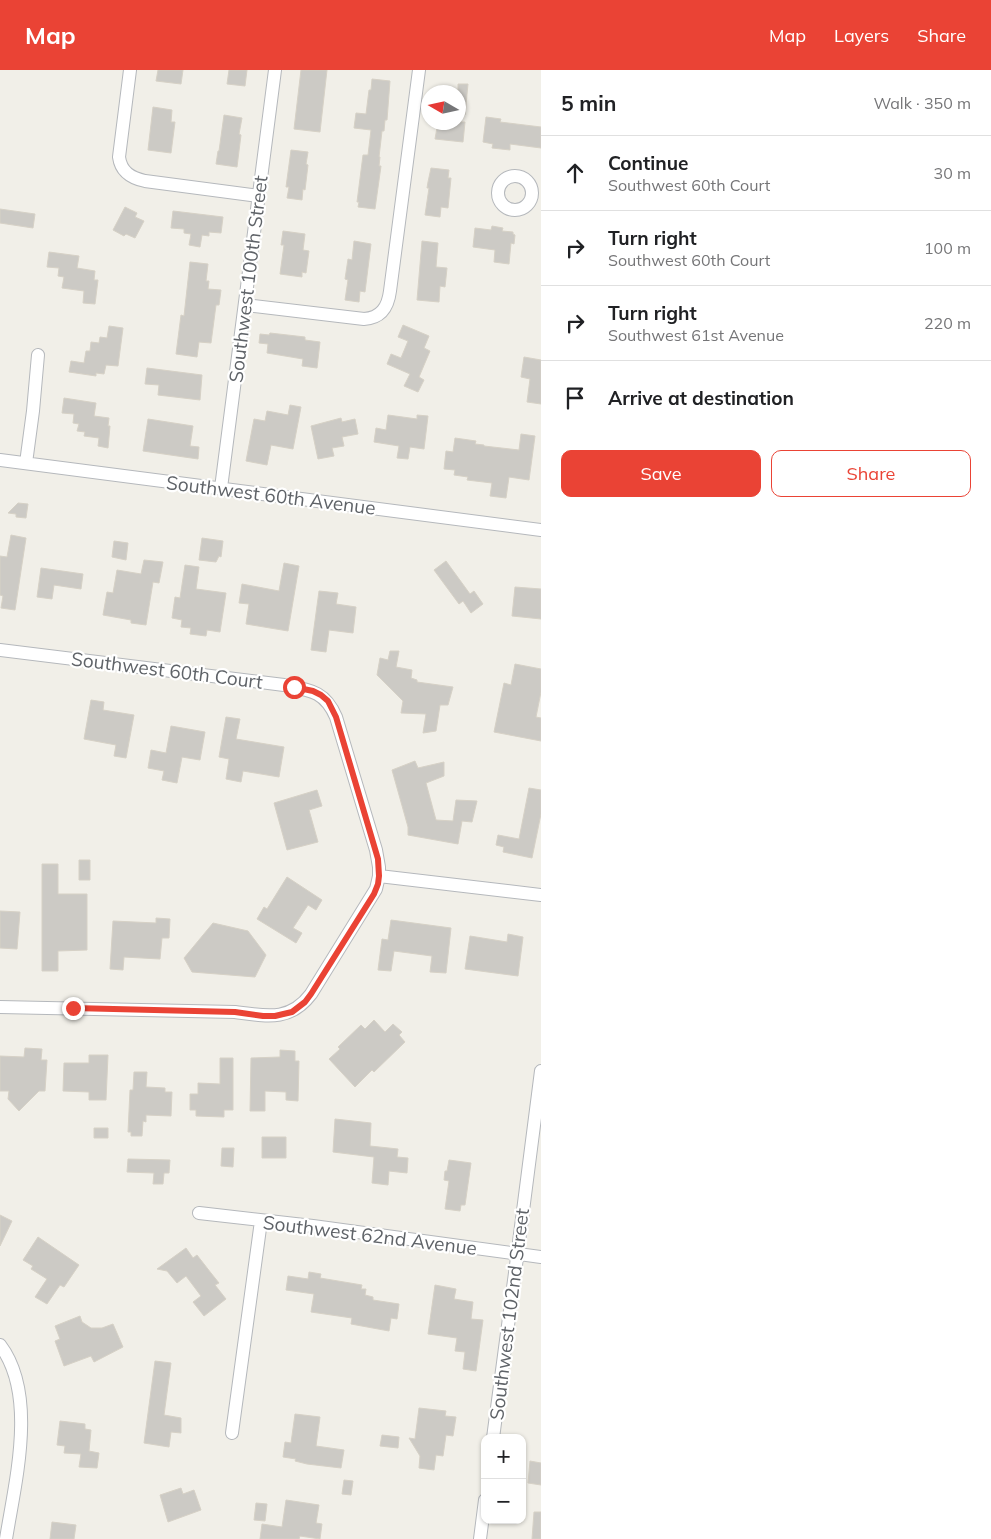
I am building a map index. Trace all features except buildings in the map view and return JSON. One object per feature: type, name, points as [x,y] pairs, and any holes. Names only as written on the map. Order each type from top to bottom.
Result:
[{"type":"street","points":[[130,70],[120,151],[120,163],[125,172],[133,177],[145,180],[259,196]]},
{"type":"street","name":"Southwest 100th Street","points":[[221,488],[275,70]]},
{"type":"street","points":[[245,305],[364,319],[380,315],[387,305],[390,291],[419,70]]},
{"type":"street","points":[[26,463],[38,355]]},
{"type":"street","name":"Southwest 60th Avenue","points":[[0,460],[541,530]]},
{"type":"street","name":"Southwest 60th Court","points":[[0,650],[284,685],[321,695],[328,701],[336,717],[376,850],[379,876]]},
{"type":"street","points":[[0,1007],[235,1012],[275,1016],[292,1012],[305,1002],[323,977],[374,894],[379,876],[541,895]]},
{"type":"street","name":"Southwest 102nd Street","points":[[494,1434],[513,1299],[517,1254],[541,1071]]},
{"type":"street","name":"Southwest 62nd Avenue","points":[[199,1213],[313,1226],[541,1257]]},
{"type":"street","points":[[232,1433],[261,1221]]},
{"type":"street","points":[[0,1345],[13,1367],[22,1418],[6,1539]]},
{"type":"street","points":[[480,1539],[482,1524]]},
{"type":"route","points":[[73,1008],[235,1012],[275,1016],[292,1012],[298,1008],[305,1002],[323,977],[374,894],[378,884],[379,867],[368,822],[332,707],[321,695],[313,691],[294,687]]}]
